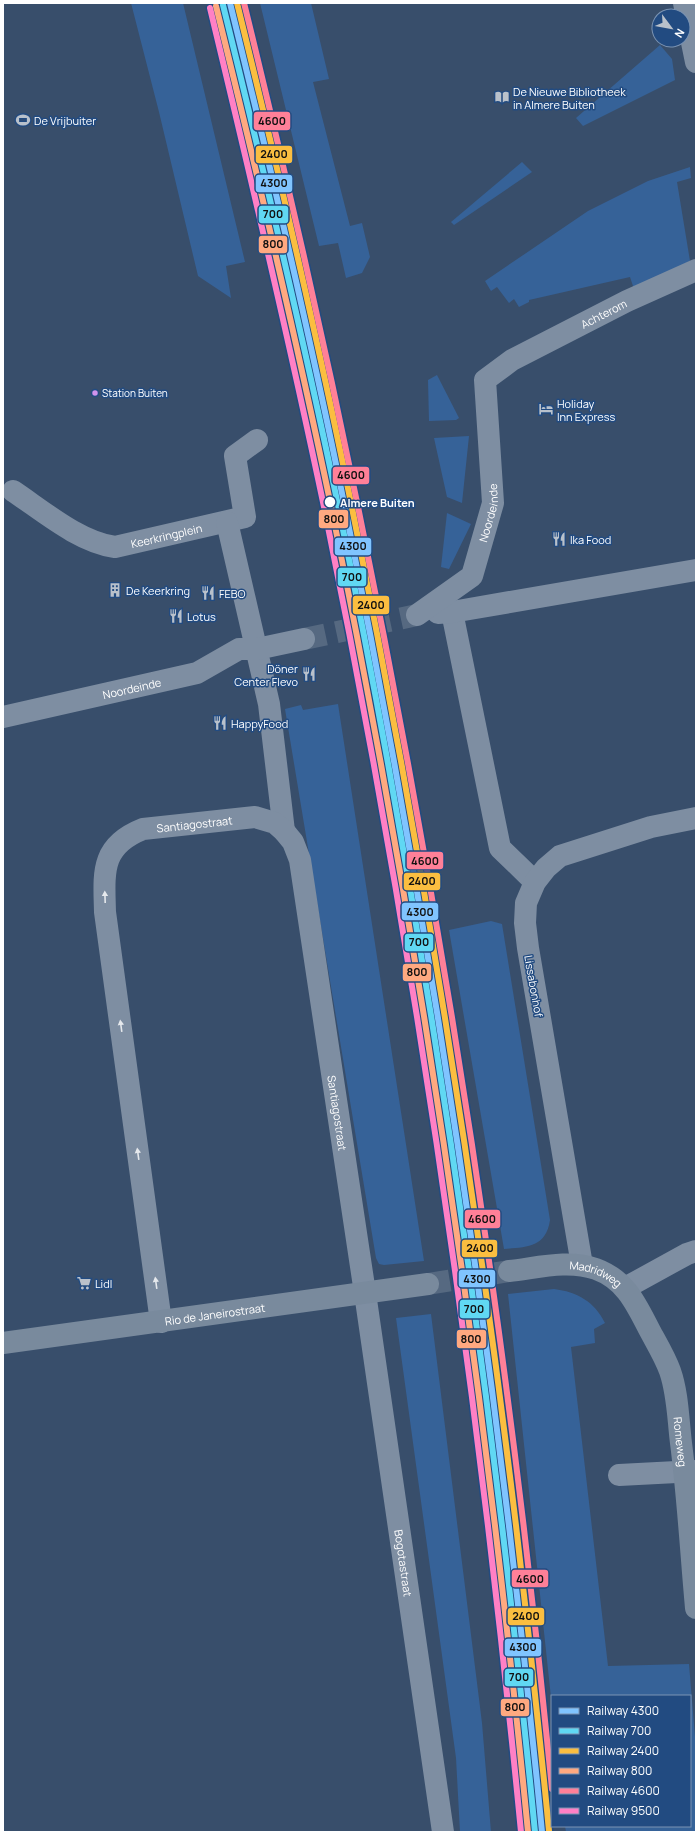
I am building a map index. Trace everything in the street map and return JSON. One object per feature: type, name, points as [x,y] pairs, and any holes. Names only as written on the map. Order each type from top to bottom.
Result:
[{"type":"street","points":[[684,3],[696,62]]},
{"type":"street","name":"Achterom","points":[[512,360],[627,300],[696,270]]},
{"type":"street","name":"Noordeinde","points":[[512,360],[485,380],[493,503],[472,576],[417,615],[452,612],[696,570]]},
{"type":"street","name":"Keerkringplein","points":[[13,491],[78,534],[102,545],[115,547],[245,518],[235,456],[257,440]]},
{"type":"street","points":[[227,522],[257,649],[268,704],[284,830]]},
{"type":"street","points":[[452,612],[500,848],[535,882]]},
{"type":"street","name":"Noordeinde","points":[[3,717],[197,673],[239,649],[257,649],[304,639]]},
{"type":"street","name":"Santiagostraat","points":[[161,1322],[105,912],[104,871],[110,855],[119,843],[131,834],[143,830],[255,817],[275,823],[284,830],[293,842],[300,860],[366,1293]]},
{"type":"street","name":"Lissabonhof","points":[[582,1265],[528,948],[525,923],[526,904],[535,882],[546,868],[560,856],[651,827],[696,818]]},
{"type":"street","name":"Madridweg","points":[[509,1272],[566,1264],[582,1265],[596,1269],[610,1276],[625,1288],[687,1254],[696,1251]]},
{"type":"street","name":"Rio de Janeirostraat","points":[[3,1343],[428,1284]]},
{"type":"street","name":"Romeweg","points":[[625,1288],[635,1301],[670,1371],[675,1391],[690,1471],[696,1608]]},
{"type":"street","name":"Bogotastraat","points":[[366,1293],[443,1832]]},
{"type":"street","points":[[619,1475],[690,1471]]},
{"type":"shaded area","points":[[131,3],[183,3],[245,262],[226,266],[231,298],[198,276],[159,112]]},
{"type":"shaded area","points":[[260,3],[311,3],[329,79],[313,82],[350,226],[362,223],[370,257],[362,273],[346,278],[338,243],[319,246]]},
{"type":"shaded area","points":[[657,48],[663,48],[672,59],[675,80],[583,126],[576,118]]},
{"type":"shaded area","points":[[522,162],[532,172],[454,225],[451,222]]},
{"type":"shaded area","points":[[690,167],[691,178],[677,182],[690,261],[634,289],[630,277],[529,300],[529,302],[519,307],[514,299],[509,303],[497,287],[491,291],[485,281],[588,211],[648,181]]},
{"type":"shaded area","points":[[437,375],[459,418],[456,420],[429,421],[428,380]]},
{"type":"shaded area","points":[[469,436],[462,503],[447,497],[434,438]]},
{"type":"shaded area","points":[[447,513],[471,524],[449,569],[441,567]]},
{"type":"shaded area","points":[[338,704],[424,1261],[384,1265],[379,1264],[376,1258],[285,709],[301,705],[303,710]]},
{"type":"shaded area","points":[[491,921],[502,924],[550,1220],[548,1229],[539,1241],[520,1248],[504,1249],[449,930]]},
{"type":"shaded area","points":[[554,1289],[570,1292],[590,1303],[601,1315],[605,1323],[594,1329],[595,1343],[571,1347],[608,1666],[689,1664],[696,1749],[696,1832],[566,1832],[565,1827],[691,1827],[691,1695],[551,1695],[551,1698],[508,1294]]},
{"type":"shaded area","points":[[431,1314],[482,1723],[491,1832],[460,1832],[456,1758],[396,1318]]},
{"type":"tunnel","points":[[304,639],[417,615]]},
{"type":"tunnel","points":[[428,1284],[509,1271]]},
{"type":"rail line","name":"4300","points":[[230,3],[290,253],[318,378],[377,668],[407,833],[461,1165],[484,1331],[506,1498],[542,1832]]},
{"type":"rail line","name":"2400","points":[[237,3],[297,253],[325,378],[384,668],[414,833],[468,1164],[491,1331],[513,1497],[549,1831]]},
{"type":"rail line","name":"4600","points":[[244,3],[296,224],[345,445],[390,667],[431,890],[467,1114],[500,1339],[528,1563],[551,1780]]},
{"type":"rail line","name":"700","points":[[223,5],[283,254],[325,442],[371,669],[401,834],[429,1000],[478,1332],[499,1498],[535,1832]]},
{"type":"rail line","name":"800","points":[[216,6],[276,255],[318,443],[364,670],[394,835],[422,1001],[471,1332],[511,1665],[528,1832]]},
{"type":"rail line","name":"9500","points":[[210,8],[269,257],[311,444],[357,671],[387,836],[415,1001],[464,1333],[504,1665],[521,1832]]},
{"type":"place","name":"De Nieuwe Bibliotheek in Almere Buiten","points":[[502,97]]},
{"type":"place","name":"De Vrijbuiter","points":[[23,120]]},
{"type":"place","name":"Station Buiten","points":[[95,393]]},
{"type":"place","name":"Holiday Inn Express","points":[[546,409]]},
{"type":"place","name":"Almere Buiten","points":[[330,502]]},
{"type":"place","name":"Ika Food","points":[[559,539]]},
{"type":"place","name":"De Keerkring","points":[[115,590]]},
{"type":"place","name":"FEBO","points":[[208,593]]},
{"type":"place","name":"Lotus","points":[[176,616]]},
{"type":"place","name":"Döner Center Flevo","points":[[309,674]]},
{"type":"place","name":"HappyFood","points":[[220,723]]},
{"type":"place","name":"Lidl","points":[[84,1283]]}]
